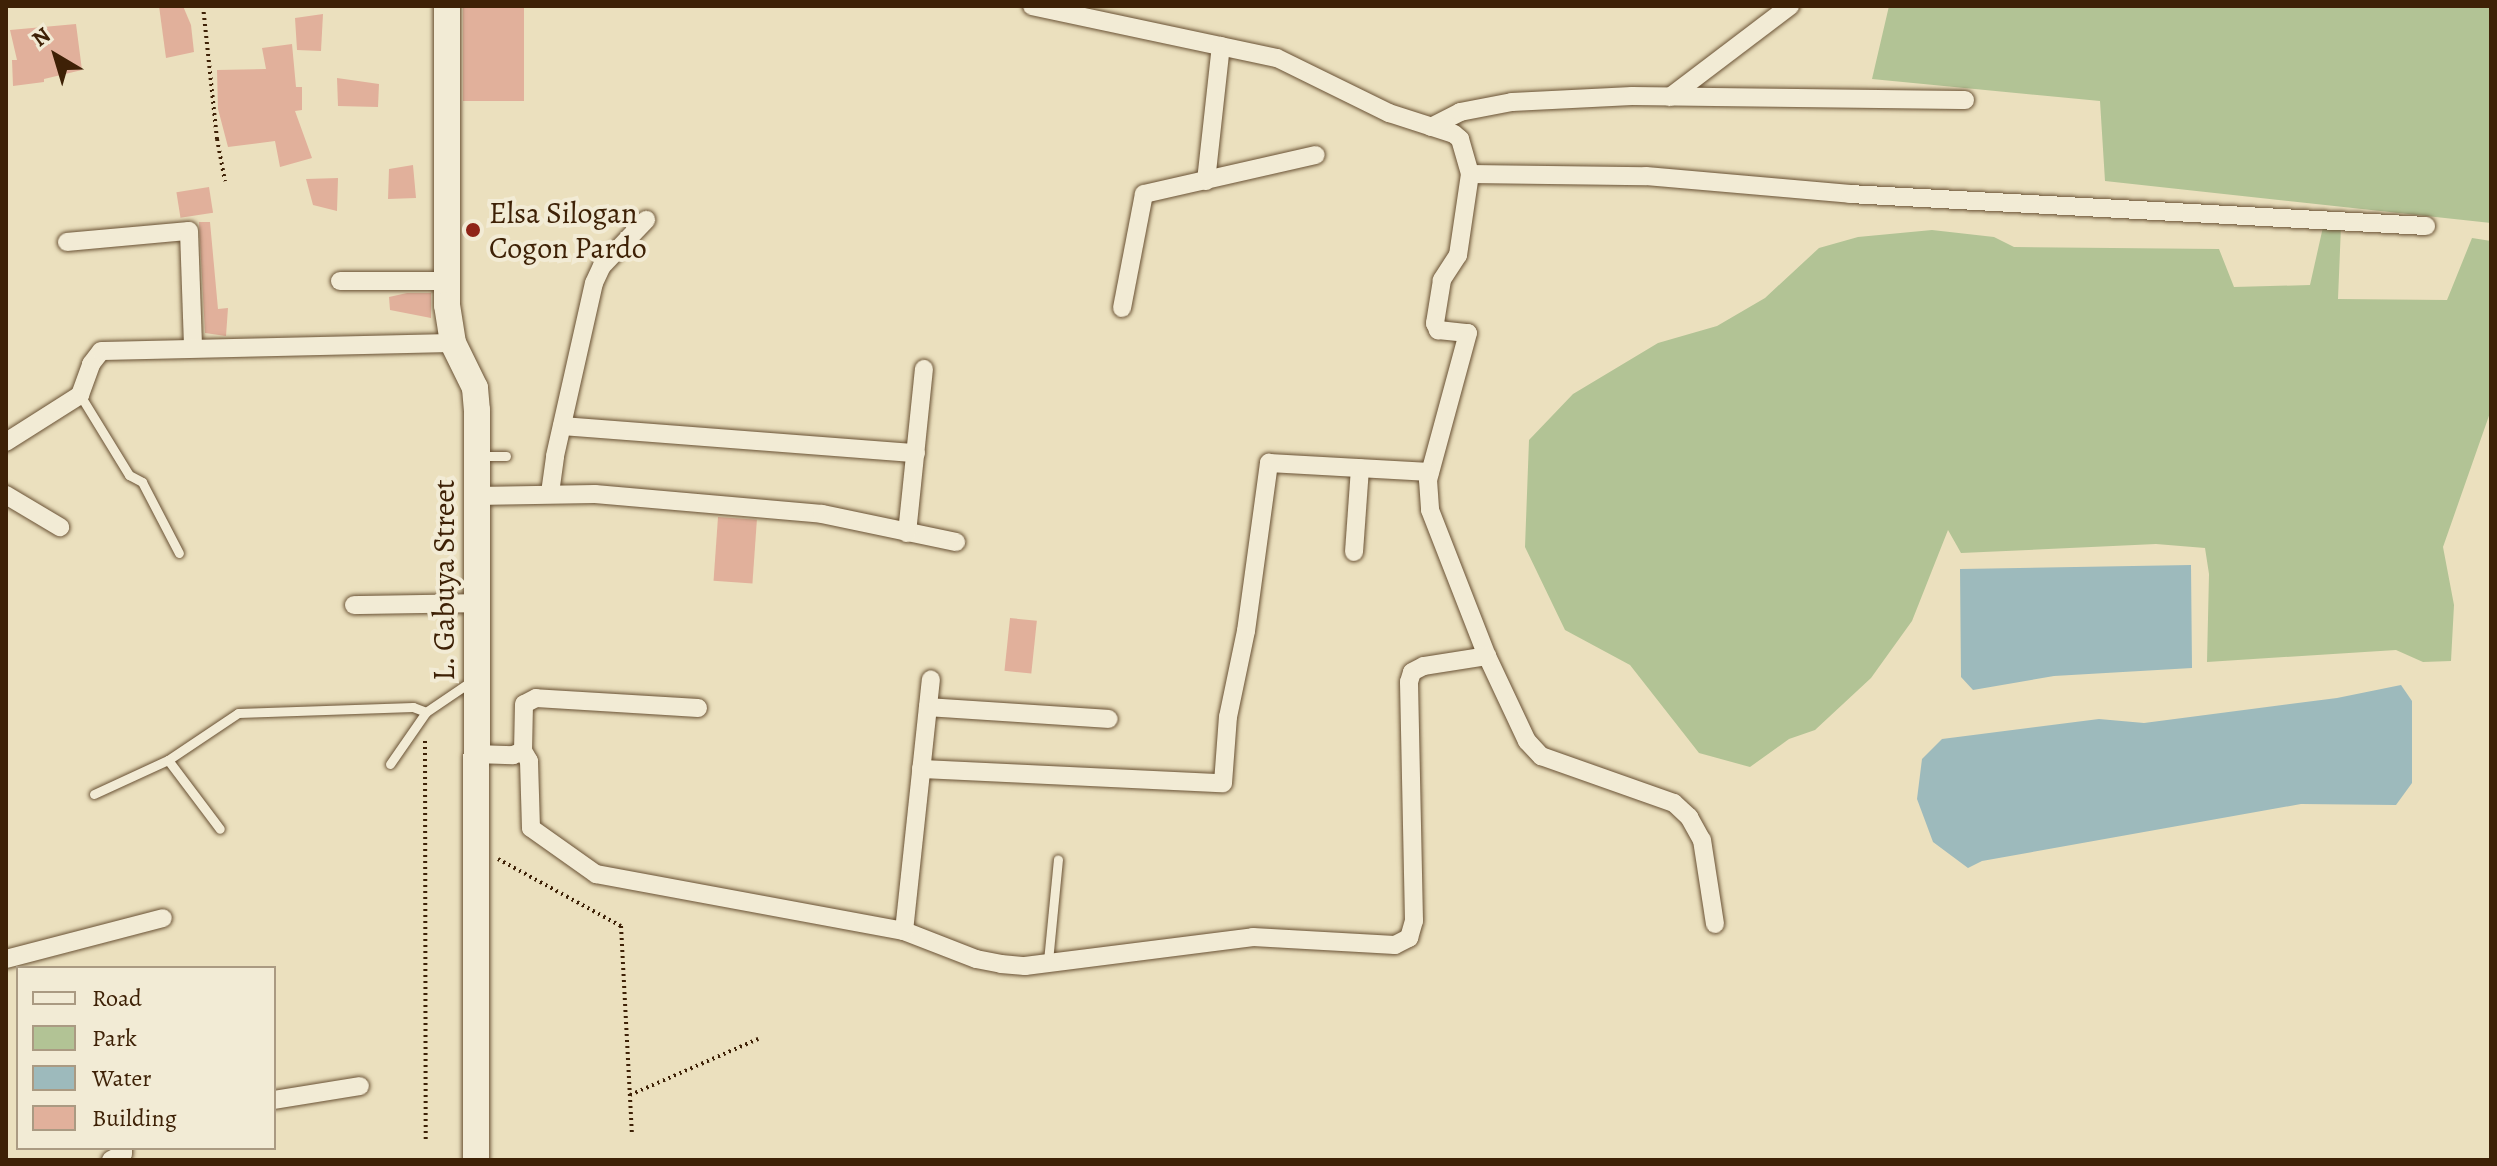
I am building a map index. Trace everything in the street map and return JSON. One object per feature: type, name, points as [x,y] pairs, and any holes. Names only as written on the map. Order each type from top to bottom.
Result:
[{"type":"street","name":"L. Gabuya Street","points":[[447,6],[447,305],[453,343],[475,388],[477,456],[476,1160]]},
{"type":"street","points":[[1032,6],[1277,58],[1389,113],[1460,139],[1470,174],[1458,255],[1442,280],[1435,323],[1438,330],[1468,333],[1430,472],[1427,494],[1430,510],[1487,656],[1522,731],[1541,756],[1674,803],[1689,817],[1702,840],[1715,924]]},
{"type":"street","points":[[1670,97],[1790,6]]},
{"type":"street","points":[[1206,181],[1221,46]]},
{"type":"street","points":[[1431,127],[1460,112],[1512,102],[1670,97],[1965,100]]},
{"type":"street","points":[[1122,308],[1144,194],[1316,155]]},
{"type":"street","points":[[1470,174],[1646,176],[1850,194],[2426,226]]},
{"type":"street","points":[[550,493],[594,283],[602,266],[646,220]]},
{"type":"street","points":[[67,242],[189,231],[193,347]]},
{"type":"street","points":[[340,281],[447,281]]},
{"type":"street","points":[[6,442],[80,395],[91,364],[101,351],[453,343]]},
{"type":"street","points":[[907,533],[924,369]]},
{"type":"street","points":[[562,426],[916,453]]},
{"type":"street","points":[[921,769],[1103,780],[1226,782],[1228,717],[1246,631],[1269,463],[1430,472]]},
{"type":"street","points":[[1354,552],[1360,468]]},
{"type":"street","points":[[476,496],[550,493],[822,514],[956,542]]},
{"type":"street","points":[[6,495],[60,527]]},
{"type":"street","points":[[354,605],[476,603]]},
{"type":"street","points":[[698,708],[536,698],[524,704],[523,751],[529,761],[531,828],[596,874],[904,931],[976,959],[1025,966],[1253,937],[1395,945],[1409,938],[1414,921],[1409,682],[1412,672],[1424,666],[1487,656]]},
{"type":"street","points":[[904,931],[931,679]]},
{"type":"street","points":[[928,707],[1109,719]]},
{"type":"street","points":[[475,754],[513,755],[523,751]]},
{"type":"street","points":[[6,959],[163,918]]},
{"type":"street","points":[[276,1100],[360,1086]]},
{"type":"lane","points":[[80,395],[129,475],[142,482],[179,553]]},
{"type":"lane","points":[[477,456],[506,456]]},
{"type":"lane","points":[[390,764],[426,712],[476,679]]},
{"type":"lane","points":[[94,794],[168,760],[238,713],[413,707],[426,712]]},
{"type":"lane","points":[[168,760],[220,829]]},
{"type":"lane","points":[[1048,961],[1058,859]]},
{"type":"path","points":[[203,6],[225,181]]},
{"type":"path","points":[[426,712],[426,1143]]},
{"type":"path","points":[[475,846],[621,926],[632,1136]]},
{"type":"path","points":[[630,1095],[758,1039]]},
{"type":"green space","points":[[1889,6],[2491,6],[2491,223],[2105,181],[2100,101],[1872,79]]},
{"type":"green space","points":[[2341,226],[2338,299],[2447,300],[2472,238],[2491,241],[2491,410],[2443,547],[2454,605],[2451,661],[2423,662],[2396,650],[2207,662],[2209,574],[2205,548],[2156,544],[1961,553],[1948,530],[1912,621],[1871,678],[1815,730],[1789,739],[1750,767],[1699,753],[1630,665],[1565,630],[1525,547],[1529,440],[1573,394],[1658,343],[1717,326],[1765,298],[1819,248],[1858,237],[1932,230],[1994,237],[2014,247],[2219,249],[2234,287],[2310,285],[2323,227]]},
{"type":"water","points":[[2191,565],[2192,668],[2054,676],[1973,690],[1961,677],[1960,569]]},
{"type":"water","points":[[2401,685],[2412,701],[2412,783],[2396,805],[2301,804],[1982,861],[1968,868],[1933,842],[1917,799],[1922,759],[1942,739],[2099,719],[2144,723],[2337,698]]},
{"type":"building","points":[[159,6],[183,6],[191,25],[194,52],[166,58]]},
{"type":"building","points":[[463,6],[524,6],[524,101],[463,101]]},
{"type":"building","points":[[323,14],[321,51],[297,50],[295,18]]},
{"type":"building","points":[[76,24],[82,70],[44,79],[44,82],[13,86],[12,60],[17,60],[10,30]]},
{"type":"building","points":[[292,44],[296,87],[302,87],[302,110],[295,111],[312,158],[280,167],[275,141],[228,147],[218,109],[217,70],[266,69],[262,48]]},
{"type":"building","points":[[337,78],[379,84],[378,107],[338,106]]},
{"type":"building","points":[[413,165],[416,198],[388,199],[389,169]]},
{"type":"building","points":[[338,178],[337,211],[313,205],[306,179]]},
{"type":"building","points":[[209,187],[213,213],[180,218],[176,192]]},
{"type":"building","points":[[199,222],[210,222],[218,309],[228,308],[226,336],[205,333]]},
{"type":"building","points":[[431,293],[431,318],[390,310],[389,297]]},
{"type":"building","points":[[718,517],[757,520],[752,584],[714,581]]},
{"type":"building","points":[[1010,618],[1037,621],[1031,674],[1004,671]]},
{"type":"place","name":"Elsa Silogan Cogon Pardo","points":[[473,230]]}]
